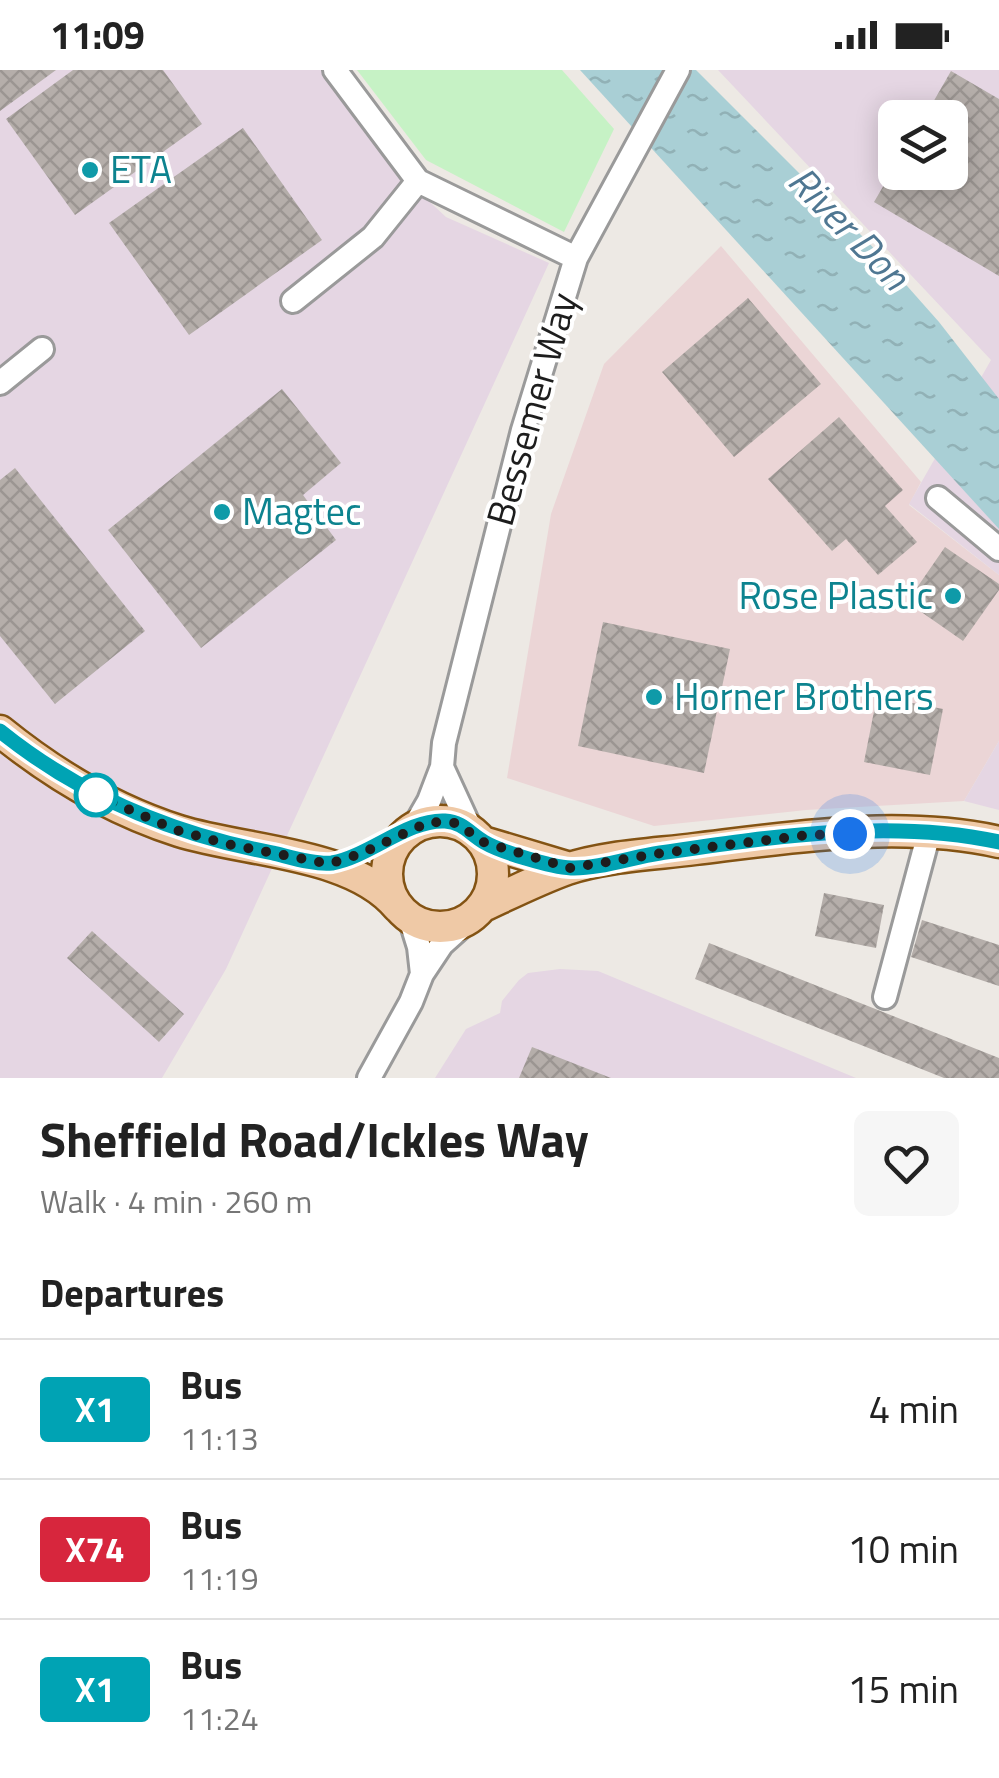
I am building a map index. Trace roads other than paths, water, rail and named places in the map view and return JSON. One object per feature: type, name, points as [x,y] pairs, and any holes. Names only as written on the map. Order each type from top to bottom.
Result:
[{"type":"main road","points":[[0,731],[71,782],[124,810],[227,844],[329,864],[369,880],[404,912],[430,927],[444,928],[570,868],[808,835],[929,833],[999,842]]},
{"type":"main road","points":[[329,864],[360,854],[410,829],[446,821],[477,836],[570,868]]},
{"type":"main road","points":[[404,912],[391,896],[386,873],[392,851],[410,829]]},
{"type":"main road","points":[[477,836],[494,872],[491,891],[477,912]]},
{"type":"street","points":[[336,70],[418,181],[576,258]]},
{"type":"street","name":"Bessemer Way","points":[[410,829],[429,801],[442,767],[444,743],[485,571],[576,258],[678,70]]},
{"type":"street","points":[[294,301],[373,237],[418,181]]},
{"type":"street","points":[[0,383],[42,349]]},
{"type":"street","points":[[938,498],[999,550]]},
{"type":"street","points":[[442,767],[455,802],[477,836]]},
{"type":"street","points":[[885,997],[929,833]]},
{"type":"street","points":[[404,912],[418,947],[422,974]]},
{"type":"street","points":[[368,1078],[411,1002],[422,974],[442,944],[477,912]]},
{"type":"water","name":"River Don","points":[[580,70],[696,70],[869,243],[939,322],[999,399],[999,529]]},
{"type":"place","name":"ETA","points":[[90,170]]},
{"type":"place","name":"Magtec","points":[[222,512]]},
{"type":"place","name":"Rose Plastic","points":[[953,596]]},
{"type":"place","name":"Horner Brothers","points":[[654,697]]}]
